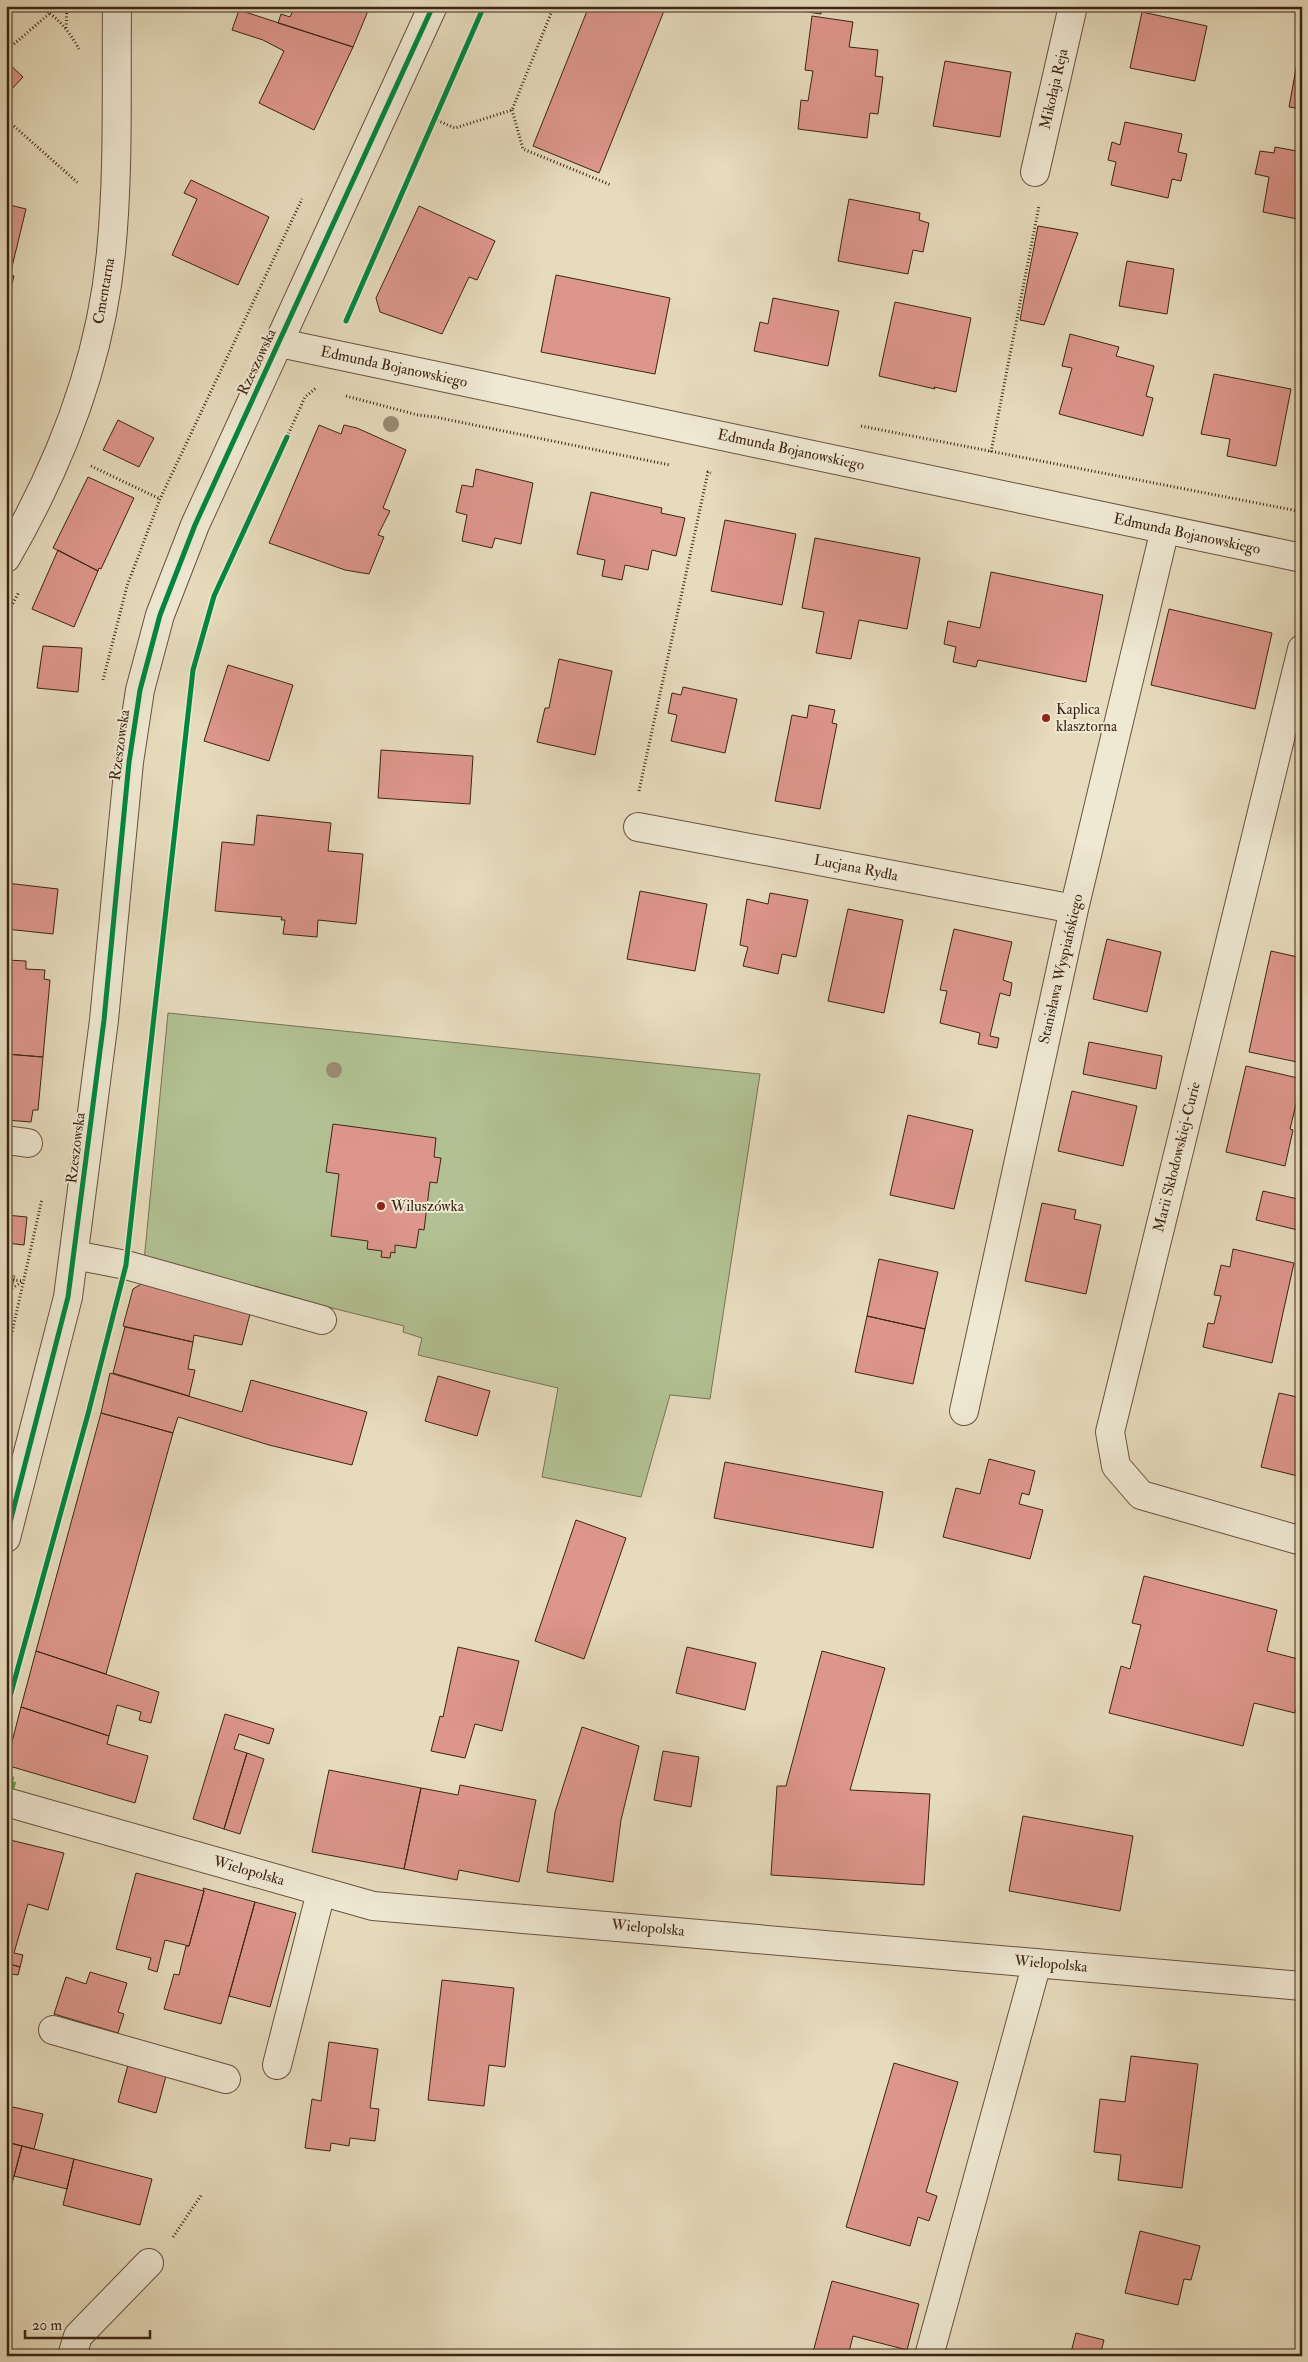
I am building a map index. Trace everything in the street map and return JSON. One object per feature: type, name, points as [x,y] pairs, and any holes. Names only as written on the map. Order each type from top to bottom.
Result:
[{"type":"street","name":"Cmentarna","points":[[6,558],[39,498],[78,403],[103,302],[111,254],[115,197],[117,6]]},
{"type":"street","name":"Rzeszowska","points":[[6,1538],[68,1297],[104,1020],[129,762],[140,690],[160,615],[195,525],[433,6]]},
{"type":"street","name":"Mikołaja Reja","points":[[1035,172],[1073,6]]},
{"type":"street","name":"Edmunda Bojanowskiego","points":[[280,343],[1302,558]]},
{"type":"street","name":"Stanisława Wyspiańskiego","points":[[964,1412],[1074,909],[1165,529]]},
{"type":"street","name":"Marii Skłodowskiej-Curie","points":[[1302,649],[1110,1432],[1116,1466],[1141,1495],[1302,1541]]},
{"type":"street","name":"Lucjana Rydla","points":[[646,828],[1074,909]]},
{"type":"street","points":[[74,1255],[126,1265],[322,1320]]},
{"type":"street","name":"Wielopolska","points":[[6,1802],[373,1906],[1302,1986]]},
{"type":"street","points":[[277,2066],[321,1892]]},
{"type":"street","points":[[930,2356],[1037,1963]]},
{"type":"street","points":[[53,2030],[226,2079]]},
{"type":"street","points":[[72,2356],[78,2336],[149,2263]]},
{"type":"path","points":[[38,6],[50,13],[66,29],[67,6]]},
{"type":"path","points":[[554,6],[512,110],[523,149],[611,185]]},
{"type":"path","points":[[6,51],[50,13]]},
{"type":"path","points":[[434,119],[455,128],[512,110]]},
{"type":"path","points":[[6,119],[79,183]]},
{"type":"path","points":[[182,453],[306,191]]},
{"type":"path","points":[[991,452],[1040,204]]},
{"type":"path","points":[[287,437],[304,397],[318,388]]},
{"type":"path","points":[[344,396],[418,415],[436,417],[678,466]]},
{"type":"path","points":[[854,424],[991,452],[1199,490],[1298,511],[1302,507]]},
{"type":"path","points":[[84,463],[160,499]]},
{"type":"path","points":[[698,470],[717,474]]},
{"type":"path","points":[[646,828],[658,808],[643,803],[639,791],[708,472]]},
{"type":"path","points":[[6,1279],[22,1281],[6,1292]]},
{"type":"path","points":[[188,2215],[202,2194]]},
{"type":"green space","points":[[168,1013],[760,1074],[710,1399],[670,1395],[641,1497],[542,1477],[558,1388],[418,1355],[422,1338],[403,1332],[404,1326],[144,1261]]},
{"type":"green space","points":[[6,1274],[15,1276],[6,1313]]},
{"type":"building","points":[[295,6],[370,6],[353,47],[278,23],[281,14],[290,17]]},
{"type":"building","points":[[589,6],[666,6],[599,173],[533,146]]},
{"type":"building","points":[[789,6],[822,6],[821,14],[789,9]]},
{"type":"building","points":[[824,6],[846,6],[846,10]]},
{"type":"building","points":[[239,10],[353,47],[314,130],[259,103],[284,51],[263,40],[232,30]]},
{"type":"building","points":[[1142,12],[1207,26],[1195,81],[1130,68]]},
{"type":"building","points":[[812,16],[853,22],[849,47],[878,50],[875,76],[883,77],[878,114],[870,113],[867,138],[798,129],[801,100],[808,101],[813,71],[805,70]]},
{"type":"building","points":[[1299,52],[1302,53],[1302,109],[1289,107]]},
{"type":"building","points":[[6,61],[23,77],[6,95]]},
{"type":"building","points":[[945,61],[1011,72],[1000,137],[933,126]]},
{"type":"building","points":[[1125,122],[1182,134],[1178,152],[1187,154],[1181,181],[1172,179],[1168,198],[1111,185],[1116,162],[1108,160],[1112,142],[1120,145]]},
{"type":"building","points":[[1275,147],[1302,152],[1302,220],[1263,212],[1269,177],[1255,174],[1260,151],[1274,153]]},
{"type":"building","points":[[191,180],[269,217],[238,285],[172,255],[197,199],[184,193]]},
{"type":"building","points":[[849,199],[920,213],[919,220],[929,223],[923,252],[913,250],[908,274],[838,261]]},
{"type":"building","points":[[6,204],[26,209],[10,275],[14,276],[6,308]]},
{"type":"building","points":[[419,206],[495,241],[477,280],[469,277],[442,334],[380,312],[376,298]]},
{"type":"building","points":[[1038,226],[1078,233],[1044,325],[1020,320]]},
{"type":"building","points":[[1127,261],[1174,269],[1167,314],[1119,306]]},
{"type":"building","points":[[556,275],[670,298],[655,374],[541,352]]},
{"type":"building","points":[[773,298],[839,311],[828,366],[754,351],[760,322],[768,324]]},
{"type":"building","points":[[895,302],[971,318],[956,392],[879,376]]},
{"type":"building","points":[[1070,334],[1119,347],[1116,356],[1154,366],[1146,396],[1153,398],[1143,436],[1059,414],[1072,368],[1062,366]]},
{"type":"building","points":[[1214,374],[1291,389],[1276,466],[1227,456],[1230,439],[1201,434]]},
{"type":"building","points":[[118,420],[154,438],[139,467],[103,450]]},
{"type":"building","points":[[319,425],[341,434],[344,425],[357,428],[406,450],[383,508],[390,511],[378,535],[384,537],[369,574],[345,570],[269,543]]},
{"type":"building","points":[[476,469],[533,483],[521,544],[495,538],[492,548],[462,541],[467,515],[456,512],[462,485],[473,487]]},
{"type":"building","points":[[88,477],[134,498],[101,569],[99,568],[98,571],[53,548]]},
{"type":"building","points":[[591,492],[662,508],[661,513],[685,518],[676,556],[652,550],[648,570],[625,565],[622,580],[602,576],[605,560],[577,554]]},
{"type":"building","points":[[725,520],[796,534],[782,605],[711,591]]},
{"type":"building","points":[[815,538],[920,558],[907,629],[859,620],[851,659],[816,653],[824,612],[802,608]]},
{"type":"building","points":[[58,550],[98,571],[74,627],[32,609]]},
{"type":"building","points":[[991,572],[1103,595],[1086,682],[978,660],[976,667],[953,662],[956,647],[944,644],[948,621],[980,628]]},
{"type":"building","points":[[1169,609],[1272,633],[1255,709],[1151,685]]},
{"type":"building","points":[[43,646],[82,648],[78,692],[37,688]]},
{"type":"building","points":[[559,659],[612,671],[595,755],[537,742],[545,708],[549,708]]},
{"type":"building","points":[[228,665],[293,685],[269,761],[204,741]]},
{"type":"building","points":[[683,687],[737,699],[725,753],[671,741],[677,715],[668,713],[672,693],[681,695]]},
{"type":"building","points":[[809,705],[835,710],[832,723],[837,724],[820,809],[775,801],[792,715],[807,718]]},
{"type":"building","points":[[381,750],[473,756],[470,804],[378,798]]},
{"type":"building","points":[[257,815],[331,823],[328,851],[363,854],[356,924],[318,920],[317,937],[283,934],[285,920],[281,920],[282,917],[215,911],[222,842],[254,845]]},
{"type":"building","points":[[6,883],[58,889],[53,934],[6,929]]},
{"type":"building","points":[[640,891],[707,904],[695,971],[627,959]]},
{"type":"building","points":[[770,893],[808,900],[796,957],[782,954],[778,974],[743,966],[748,947],[740,945],[747,899],[768,904]]},
{"type":"building","points":[[848,909],[903,920],[884,1013],[828,1001]]},
{"type":"building","points":[[954,929],[1012,942],[1003,980],[1012,983],[1010,996],[1000,993],[990,1036],[999,1038],[997,1048],[978,1044],[980,1033],[940,1023],[947,991],[940,990]]},
{"type":"building","points":[[1107,939],[1161,952],[1147,1012],[1093,999]]},
{"type":"building","points":[[1271,951],[1302,958],[1302,1063],[1249,1052]]},
{"type":"building","points":[[6,960],[26,961],[26,969],[45,970],[44,979],[50,980],[43,1057],[6,1054]]},
{"type":"building","points":[[1089,1042],[1162,1056],[1156,1089],[1083,1074]]},
{"type":"building","points":[[6,1054],[43,1057],[38,1110],[33,1110],[31,1122],[6,1120]]},
{"type":"building","points":[[1246,1066],[1302,1079],[1290,1129],[1293,1130],[1285,1166],[1226,1152]]},
{"type":"building","points":[[1072,1091],[1137,1106],[1123,1166],[1058,1151]]},
{"type":"building","points":[[908,1115],[973,1130],[954,1209],[890,1195]]},
{"type":"building","name":"Wiluszówka","points":[[333,1124],[436,1138],[434,1157],[441,1158],[437,1183],[430,1182],[424,1230],[419,1229],[416,1248],[395,1245],[395,1253],[391,1252],[390,1258],[381,1257],[382,1251],[367,1249],[368,1241],[331,1236],[339,1174],[326,1172]]},
{"type":"building","points":[[1263,1191],[1302,1200],[1302,1231],[1256,1220]]},
{"type":"building","points":[[1042,1203],[1076,1210],[1074,1219],[1101,1225],[1086,1294],[1025,1281]]},
{"type":"building","points":[[6,1215],[27,1217],[24,1245],[6,1243]]},
{"type":"building","points":[[1233,1249],[1294,1263],[1272,1363],[1203,1347],[1208,1323],[1214,1324],[1221,1296],[1214,1295],[1221,1265],[1230,1267]]},
{"type":"building","points":[[879,1259],[938,1272],[925,1329],[867,1316]]},
{"type":"building","points":[[143,1283],[251,1310],[242,1345],[194,1335],[193,1342],[123,1326],[133,1289]]},
{"type":"building","points":[[867,1316],[925,1329],[913,1384],[855,1372]]},
{"type":"building","points":[[125,1327],[193,1342],[188,1369],[195,1370],[189,1396],[113,1373]]},
{"type":"building","points":[[110,1373],[242,1412],[251,1380],[367,1412],[352,1465],[269,1445],[178,1417],[173,1433],[101,1413]]},
{"type":"building","points":[[438,1376],[490,1391],[477,1436],[425,1421]]},
{"type":"building","points":[[1279,1393],[1302,1398],[1302,1477],[1261,1467]]},
{"type":"building","points":[[101,1413],[173,1433],[106,1674],[36,1651]]},
{"type":"building","points":[[989,1459],[1035,1471],[1029,1495],[1022,1493],[1019,1504],[1043,1510],[1030,1559],[943,1537],[956,1488],[980,1494]]},
{"type":"building","points":[[725,1462],[883,1492],[873,1548],[714,1518]]},
{"type":"building","points":[[576,1520],[626,1538],[584,1659],[535,1641]]},
{"type":"building","points":[[1144,1576],[1277,1610],[1267,1651],[1302,1660],[1302,1685],[1295,1713],[1254,1703],[1243,1746],[1109,1713],[1121,1666],[1130,1669],[1141,1625],[1132,1623]]},
{"type":"building","points":[[458,1647],[519,1661],[502,1731],[475,1724],[465,1758],[431,1751],[440,1716],[443,1717]]},
{"type":"building","points":[[687,1647],[756,1663],[745,1710],[676,1693]]},
{"type":"building","points":[[36,1651],[159,1692],[151,1723],[139,1720],[141,1712],[117,1705],[109,1736],[21,1707]]},
{"type":"building","points":[[822,1651],[885,1668],[850,1790],[930,1794],[924,1885],[771,1875],[777,1786],[786,1786]]},
{"type":"building","points":[[21,1707],[109,1736],[107,1744],[148,1756],[135,1803],[6,1765]]},
{"type":"building","points":[[225,1714],[274,1729],[269,1744],[239,1734],[234,1749],[247,1753],[224,1829],[193,1819]]},
{"type":"building","points":[[582,1727],[639,1746],[621,1820],[613,1882],[547,1872],[555,1812]]},
{"type":"building","points":[[663,1751],[699,1757],[691,1807],[654,1800]]},
{"type":"building","points":[[247,1753],[264,1759],[240,1834],[224,1829]]},
{"type":"building","points":[[329,1770],[421,1788],[404,1869],[312,1852]]},
{"type":"building","points":[[460,1785],[536,1800],[519,1882],[459,1870],[457,1880],[404,1869],[421,1788],[458,1795]]},
{"type":"building","points":[[1023,1816],[1133,1836],[1120,1911],[1009,1891]]},
{"type":"building","points":[[6,1839],[64,1853],[48,1910],[28,1904],[14,1953],[23,1955],[20,1967],[6,1963]]},
{"type":"building","points":[[136,1873],[204,1891],[189,1946],[165,1940],[157,1972],[148,1969],[151,1958],[116,1949]]},
{"type":"building","points":[[203,1888],[255,1902],[221,2024],[164,2009],[174,1974],[179,1975],[186,1946],[189,1946],[204,1891]]},
{"type":"building","points":[[255,1902],[296,1913],[270,2007],[229,1996]]},
{"type":"building","points":[[6,1963],[20,1967],[18,1975],[12,1974],[6,1996]]},
{"type":"building","points":[[90,1972],[127,1983],[118,2012],[124,2014],[118,2033],[54,2014],[66,1977],[86,1984]]},
{"type":"building","points":[[442,1980],[514,1988],[505,2067],[489,2065],[484,2106],[428,2100]]},
{"type":"building","points":[[6,2002],[11,2003],[6,2019]]},
{"type":"building","points":[[329,2042],[378,2049],[370,2108],[379,2109],[375,2141],[350,2138],[349,2146],[331,2143],[330,2151],[305,2148],[312,2099],[321,2101]]},
{"type":"building","points":[[1131,2056],[1198,2064],[1182,2188],[1118,2180],[1121,2155],[1094,2152],[1100,2099],[1125,2102]]},
{"type":"building","points":[[894,2063],[958,2082],[926,2192],[937,2196],[929,2221],[918,2217],[910,2246],[846,2227]]},
{"type":"building","points":[[128,2065],[166,2076],[156,2113],[118,2102]]},
{"type":"building","points":[[13,2107],[43,2114],[34,2149],[6,2142],[6,2108],[12,2109]]},
{"type":"building","points":[[6,2142],[22,2146],[6,2206]]},
{"type":"building","points":[[22,2146],[74,2159],[67,2189],[14,2176]]},
{"type":"building","points":[[74,2159],[152,2179],[140,2225],[63,2205]]},
{"type":"building","points":[[1140,2231],[1200,2246],[1191,2280],[1184,2279],[1178,2305],[1125,2293]]},
{"type":"building","points":[[832,2281],[919,2304],[907,2350],[853,2336],[848,2356],[812,2356]]},
{"type":"building","points":[[1076,2333],[1104,2340],[1100,2356],[1070,2356]]},
{"type":"marked path","points":[[6,1777],[15,1779],[8,1803]]},
{"type":"cycle path","points":[[6,1538],[68,1297],[104,1020],[129,762],[140,690],[160,615],[195,525],[433,6]]},
{"type":"cycle path","points":[[346,321],[484,6]]},
{"type":"cycle path","points":[[6,1711],[88,1414],[126,1265],[193,670],[214,596],[287,437]]},
{"type":"place","name":"Kaplica klasztorna","points":[[1046,718]]},
{"type":"place","name":"Wiluszówka","points":[[381,1206]]}]
